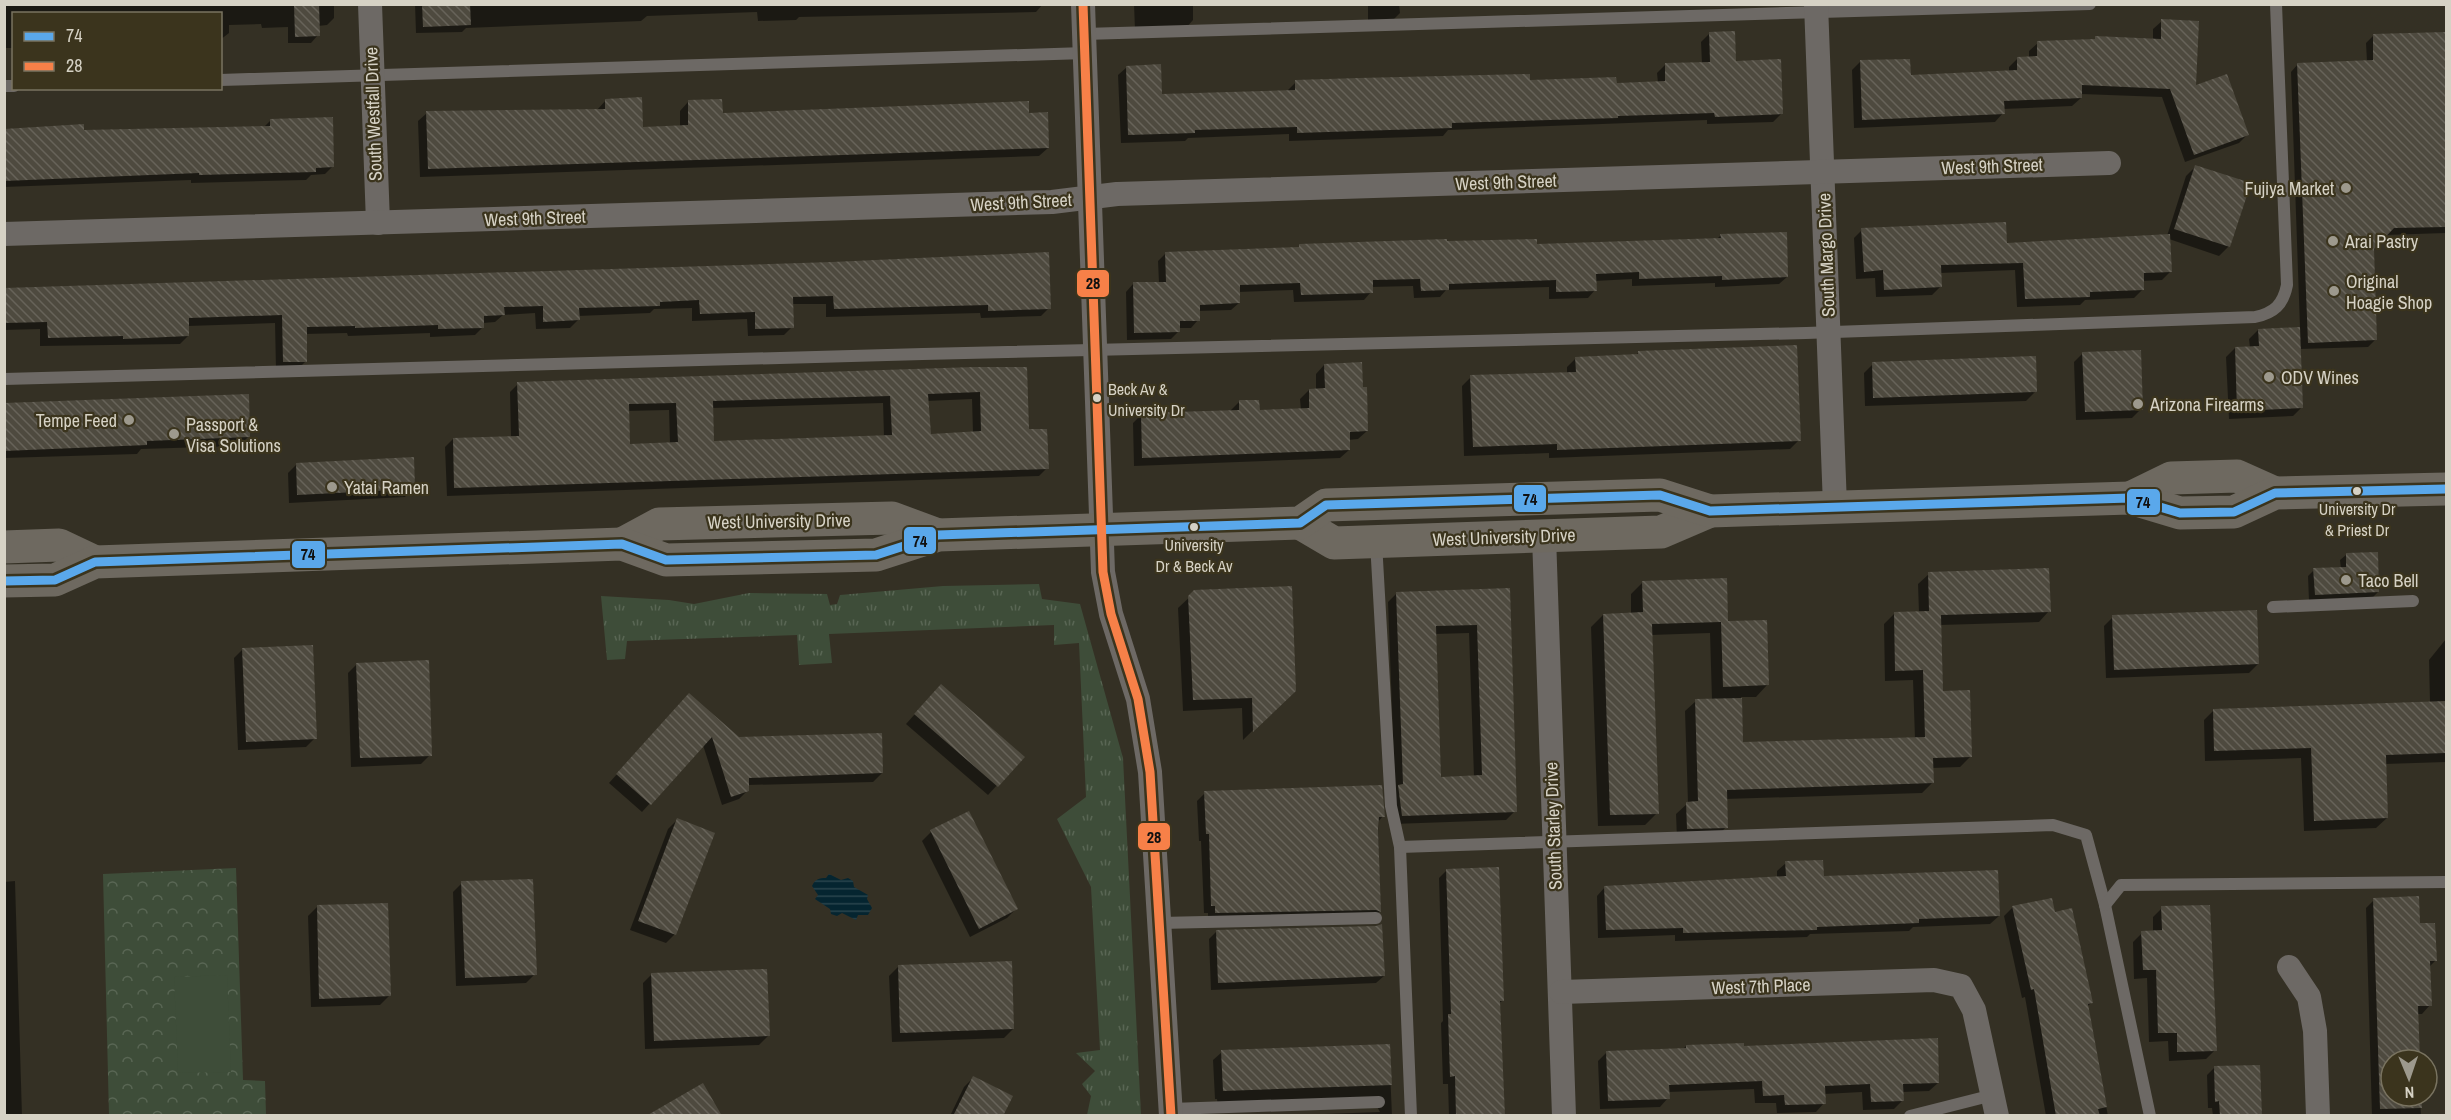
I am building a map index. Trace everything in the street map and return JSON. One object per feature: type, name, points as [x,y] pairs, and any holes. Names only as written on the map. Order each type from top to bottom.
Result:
[{"type":"main road","name":"West University Drive","points":[[4,582],[55,580],[95,562],[622,544],[659,524],[892,518],[938,535],[1300,522],[1326,505],[1660,495],[1710,511],[2130,498],[2180,513],[2234,512],[2275,493],[2446,489]]},
{"type":"main road","name":"West University Drive","points":[[1300,522],[1334,543],[1376,542],[1660,532],[1710,511]]},
{"type":"main road","name":"West University Drive","points":[[4,547],[59,545],[95,562]]},
{"type":"street","name":"South Westfall Drive","points":[[370,4],[378,223]]},
{"type":"street","points":[[1083,4],[1103,572],[1111,614],[1138,699],[1150,772],[1171,1112]]},
{"type":"street","name":"South Margo Drive","points":[[1816,9],[1835,506]]},
{"type":"street","name":"West 9th Street","points":[[4,234],[1052,202],[1146,193],[2109,163]]},
{"type":"street","name":"South Starley Drive","points":[[1544,536],[1564,1116]]},
{"type":"street","points":[[2289,967],[2309,997],[2315,1031],[2318,1116]]},
{"type":"street","name":"West 7th Place","points":[[1561,992],[1934,980],[1961,986],[1974,1010],[1995,1105]]},
{"type":"lane","points":[[222,80],[1084,44],[1816,9],[2090,4]]},
{"type":"lane","points":[[4,379],[1829,332],[2254,317],[2277,309],[2284,297],[2287,285],[2276,4]]},
{"type":"lane","points":[[1376,542],[1391,806],[1400,847],[1412,1116]]},
{"type":"lane","points":[[2273,607],[2413,601]]},
{"type":"lane","points":[[1400,847],[2054,825],[2086,835],[2105,905],[2150,1116]]},
{"type":"lane","points":[[2105,905],[2121,885],[2446,882]]},
{"type":"lane","points":[[1160,923],[1376,918]]},
{"type":"lane","points":[[1171,1112],[1379,1102]]},
{"type":"lane","points":[[1910,1116],[1995,1105]]},
{"type":"green space","points":[[1039,584],[1042,599],[1080,604],[1123,758],[1141,1115],[1087,1115],[1091,1096],[1082,1084],[1095,1071],[1076,1053],[1100,1050],[1091,887],[1057,819],[1086,797],[1079,643],[1054,645],[1054,625],[829,634],[832,663],[799,665],[797,635],[627,641],[625,659],[607,660],[601,596],[669,600],[694,604],[749,593],[827,594],[830,605],[837,604],[840,595],[943,586]]},
{"type":"green space","points":[[236,868],[243,1080],[265,1081],[266,1115],[109,1115],[103,874]]},
{"type":"green space","points":[[227,975],[231,1072],[178,1073],[174,977]]},
{"type":"water","points":[[829,874],[841,880],[848,878],[853,881],[854,887],[868,895],[867,899],[872,908],[868,915],[858,915],[856,920],[842,913],[837,916],[831,914],[830,909],[815,899],[818,895],[813,884],[818,879],[826,878]]},
{"type":"building","points":[[294,4],[319,4],[320,36],[295,37]]},
{"type":"building","points":[[422,4],[470,4],[471,25],[423,27]]},
{"type":"building","points":[[2161,19],[2199,21],[2196,85],[2227,74],[2249,135],[2194,155],[2170,89],[2082,85],[2082,98],[2004,101],[2005,114],[1862,120],[1860,60],[1910,59],[1911,75],[2017,70],[2017,57],[2037,56],[2037,41],[2095,39],[2095,36],[2161,39]]},
{"type":"building","points":[[1735,31],[1736,61],[1781,59],[1783,114],[1715,117],[1714,113],[1618,116],[1618,118],[1452,123],[1452,128],[1297,133],[1297,127],[1195,130],[1195,133],[1128,135],[1126,66],[1161,64],[1162,94],[1295,90],[1295,80],[1359,78],[1530,74],[1530,80],[1616,77],[1617,83],[1665,81],[1665,63],[1710,62],[1709,32]]},
{"type":"building","points":[[2446,32],[2446,227],[2394,228],[2374,249],[2377,340],[2308,343],[2297,63],[2373,60],[2373,34]]},
{"type":"building","points":[[642,97],[643,127],[688,125],[688,100],[722,99],[723,113],[1029,101],[1029,113],[1048,112],[1049,148],[428,169],[426,111],[605,109],[605,99]]},
{"type":"building","points":[[333,117],[334,167],[316,168],[316,172],[199,175],[199,173],[4,181],[4,129],[84,124],[84,130],[270,126],[270,119]]},
{"type":"building","points":[[2195,165],[2251,183],[2230,247],[2174,229]]},
{"type":"building","points":[[2006,222],[2007,243],[2170,234],[2172,272],[2144,273],[2144,290],[2090,292],[2090,297],[2025,299],[2023,263],[1941,265],[1942,287],[1884,290],[1883,270],[1864,272],[1861,228]]},
{"type":"building","points":[[1787,232],[1788,277],[1722,280],[1722,276],[1639,279],[1639,272],[1596,274],[1597,291],[1556,292],[1556,280],[1449,284],[1449,290],[1421,291],[1420,279],[1373,280],[1373,293],[1301,295],[1300,283],[1240,285],[1240,303],[1200,305],[1200,321],[1180,321],[1180,332],[1134,333],[1133,282],[1166,282],[1165,252],[1299,247],[1299,244],[1447,239],[1447,241],[1537,239],[1537,244],[1721,238],[1720,234]]},
{"type":"building","points":[[1049,252],[1051,309],[988,311],[988,305],[834,309],[833,296],[793,297],[794,328],[755,329],[755,312],[700,314],[699,300],[660,302],[660,306],[579,308],[580,320],[543,322],[543,306],[504,307],[505,315],[484,316],[484,328],[438,329],[438,325],[307,327],[307,362],[283,362],[282,315],[189,318],[189,336],[123,339],[123,336],[48,338],[47,322],[4,323],[4,288],[832,262]]},
{"type":"building","name":"ODV Wines","points":[[2300,327],[2303,408],[2237,411],[2235,347],[2259,346],[2258,329]]},
{"type":"building","points":[[1797,345],[1801,441],[1557,450],[1557,444],[1473,447],[1470,375],[1576,372],[1575,357],[1638,354],[1638,351]]},
{"type":"building","points":[[2141,350],[2143,410],[2085,412],[2082,352]]},
{"type":"building","points":[[2036,356],[2037,392],[1873,398],[1872,362]]},
{"type":"building","points":[[1362,362],[1363,387],[1367,387],[1368,431],[1350,432],[1350,450],[1142,458],[1141,413],[1239,410],[1239,400],[1259,400],[1260,410],[1309,408],[1309,389],[1325,388],[1324,364]]},
{"type":"building","points":[[1027,367],[1029,429],[1047,429],[1049,469],[454,488],[453,438],[519,436],[517,382]],"holes":[[[980,392],[981,431],[931,434],[928,394]],[[890,396],[892,435],[714,441],[713,401]],[[676,403],[678,442],[630,444],[629,404]]]},
{"type":"building","points":[[249,394],[250,437],[147,441],[147,445],[4,451],[4,403]]},
{"type":"building","points":[[414,457],[415,489],[297,495],[296,463]]},
{"type":"building","name":"Taco Bell","points":[[2378,552],[2379,592],[2315,595],[2313,568],[2346,567],[2346,553]]},
{"type":"building","points":[[2049,568],[2051,612],[1941,615],[1943,691],[1970,690],[1972,757],[1933,758],[1934,783],[1727,790],[1728,828],[1687,829],[1686,802],[1698,801],[1695,699],[1742,698],[1743,742],[1925,737],[1923,670],[1895,671],[1894,612],[1929,611],[1928,572]]},
{"type":"building","points":[[1727,578],[1728,621],[1767,620],[1769,685],[1723,687],[1721,622],[1652,624],[1659,814],[1610,815],[1603,614],[1643,612],[1642,581]]},
{"type":"building","points":[[1292,586],[1296,691],[1253,732],[1252,698],[1193,700],[1188,596],[1194,590]]},
{"type":"building","points":[[1510,588],[1517,812],[1402,816],[1398,785],[1403,784],[1396,592]],"holes":[[[1477,625],[1482,775],[1441,777],[1436,626]]]},
{"type":"building","points":[[2257,610],[2259,664],[2114,670],[2112,615]]},
{"type":"building","points":[[313,645],[317,739],[246,742],[242,648]]},
{"type":"building","points":[[429,660],[432,756],[360,758],[356,663]]},
{"type":"building","points":[[941,684],[1025,757],[998,787],[914,714]]},
{"type":"building","points":[[689,693],[739,737],[882,733],[883,773],[749,778],[749,791],[731,797],[712,737],[651,805],[616,774]]},
{"type":"building","points":[[2446,701],[2446,753],[2386,755],[2388,818],[2314,821],[2311,748],[2214,751],[2213,709]]},
{"type":"building","points":[[1382,785],[1385,817],[1379,817],[1378,828],[1381,912],[1376,910],[1215,913],[1215,906],[1211,906],[1209,834],[1206,834],[1204,791]]},
{"type":"building","points":[[969,811],[1018,909],[979,929],[930,830]]},
{"type":"building","points":[[677,818],[715,833],[676,935],[638,921]]},
{"type":"building","points":[[1823,860],[1824,876],[1998,870],[2000,916],[1919,919],[1919,923],[1817,927],[1817,930],[1683,933],[1683,928],[1606,930],[1604,886],[1786,876],[1785,861]]},
{"type":"building","points":[[1499,867],[1504,1001],[1500,1001],[1505,1116],[1456,1116],[1455,1076],[1450,1077],[1448,1014],[1451,1014],[1446,869]]},
{"type":"building","points":[[533,879],[537,975],[465,978],[461,881]]},
{"type":"building","points":[[2419,896],[2420,923],[2435,923],[2437,961],[2430,961],[2432,1006],[2418,1006],[2420,1048],[2379,1048],[2379,1079],[2373,898]]},
{"type":"building","points":[[2052,898],[2055,912],[2072,908],[2093,1003],[2088,1004],[2107,1107],[2098,1109],[2100,1116],[2056,1116],[2034,989],[2031,990],[2012,906]]},
{"type":"building","points":[[388,903],[391,996],[319,999],[317,905]]},
{"type":"building","points":[[2210,905],[2217,1051],[2177,1052],[2177,1033],[2158,1033],[2156,970],[2143,970],[2141,931],[2162,930],[2161,906]]},
{"type":"building","points":[[1382,924],[1385,976],[1218,983],[1216,930]]},
{"type":"building","points":[[1012,961],[1014,1029],[900,1033],[898,965]]},
{"type":"building","points":[[767,969],[770,1036],[654,1041],[651,973]]},
{"type":"building","points":[[1938,1038],[1939,1083],[1903,1084],[1904,1101],[1871,1102],[1870,1084],[1825,1086],[1826,1104],[1785,1105],[1784,1095],[1763,1096],[1762,1081],[1669,1085],[1670,1099],[1608,1101],[1606,1051],[1686,1048],[1686,1045],[1744,1043],[1744,1046]]},
{"type":"building","points":[[1390,1044],[1392,1085],[1223,1091],[1221,1050]]},
{"type":"building","points":[[2260,1065],[2262,1116],[2220,1116],[2219,1101],[2215,1102],[2214,1066]]},
{"type":"building","points":[[973,1076],[1013,1096],[1003,1116],[953,1116]]},
{"type":"building","points":[[703,1083],[722,1116],[646,1116]]},
{"type":"transit line","name":"28","points":[[1083,4],[1103,572],[1111,614],[1138,699],[1150,772],[1171,1116]]},
{"type":"transit line","name":"74","points":[[4,581],[55,580],[95,562],[622,544],[666,560],[876,555],[938,535],[1300,523],[1326,505],[1660,495],[1710,511],[2130,498],[2180,513],[2234,512],[2275,493],[2446,489]]},
{"type":"place","name":"Fujiya Market","points":[[2346,188]]},
{"type":"place","name":"Arai Pastry","points":[[2333,241]]},
{"type":"place","name":"Original Hoagie Shop","points":[[2334,291]]},
{"type":"place","name":"ODV Wines","points":[[2269,377]]},
{"type":"place","name":"Beck Av & University Dr","points":[[1097,398]]},
{"type":"place","name":"Arizona Firearms","points":[[2138,404]]},
{"type":"place","name":"Tempe Feed","points":[[129,420]]},
{"type":"place","name":"Passport & Visa Solutions","points":[[174,434]]},
{"type":"place","name":"Yatai Ramen","points":[[332,487]]},
{"type":"place","name":"University Dr & Priest Dr","points":[[2357,491]]},
{"type":"place","name":"University Dr & Beck Av","points":[[1194,527]]},
{"type":"place","name":"Taco Bell","points":[[2346,580]]}]
